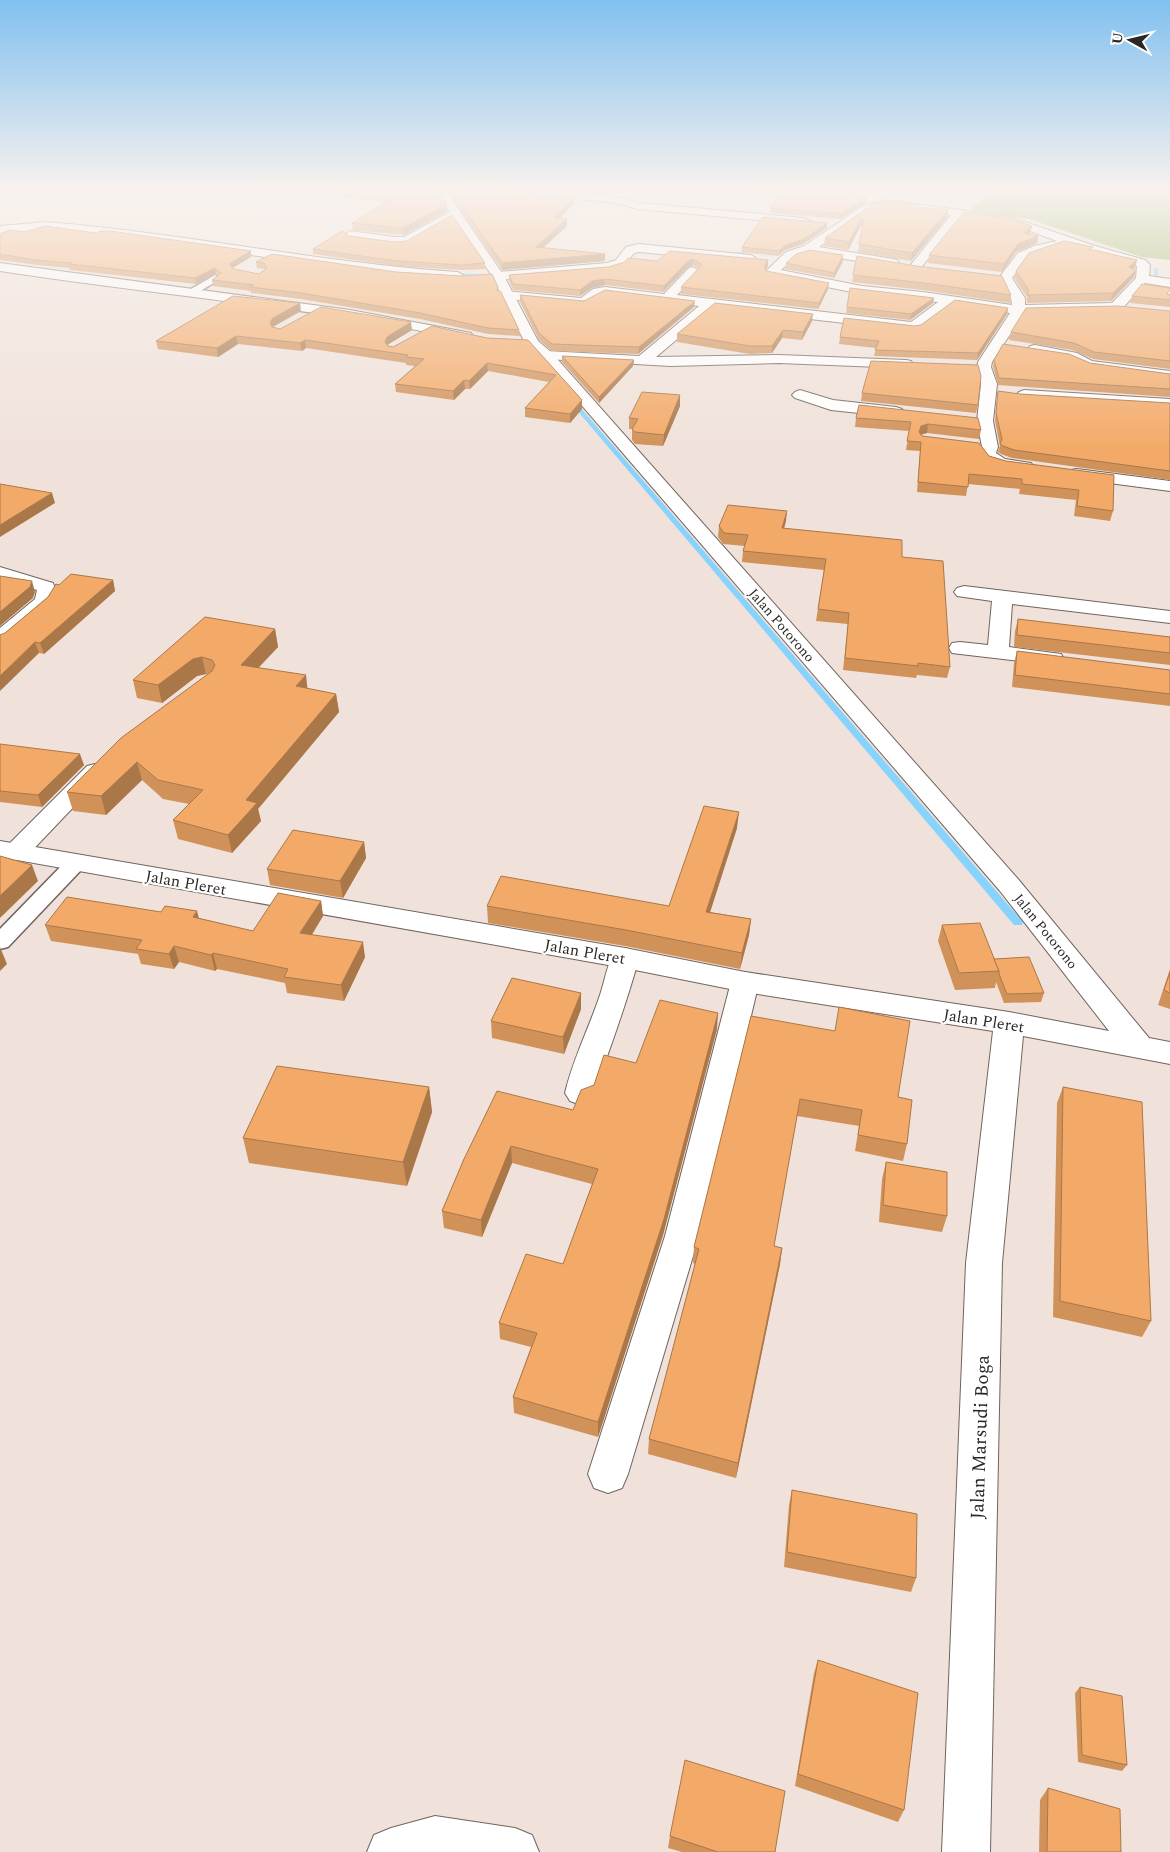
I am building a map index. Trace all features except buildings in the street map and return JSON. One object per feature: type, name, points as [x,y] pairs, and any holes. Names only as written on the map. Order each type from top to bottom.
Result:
[{"type":"street","points":[[67,277],[320,308],[430,327],[481,339]]},
{"type":"street","points":[[483,277],[584,302],[601,291],[914,327],[949,301]]},
{"type":"street","name":"Jalan Potorono","points":[[498,277],[531,347],[1009,884],[1140,1048]]},
{"type":"street","points":[[500,281],[527,277]]},
{"type":"street","points":[[667,298],[691,277]]},
{"type":"street","points":[[809,277],[862,290],[1019,310],[1116,307],[1134,309]]},
{"type":"street","points":[[1002,277],[1018,298],[1019,310],[1002,327],[1009,346]]},
{"type":"street","points":[[1116,307],[1142,279],[1170,283]]},
{"type":"street","points":[[643,360],[710,304]]},
{"type":"street","points":[[296,322],[320,308]]},
{"type":"street","points":[[933,314],[951,317]]},
{"type":"street","points":[[869,362],[889,324]]},
{"type":"street","points":[[413,337],[430,327]]},
{"type":"street","points":[[1170,376],[1088,365],[1072,356],[1009,346],[979,367],[989,384],[1000,392],[1170,404]]},
{"type":"street","points":[[531,347],[643,360],[710,362],[779,359],[917,364]]},
{"type":"street","points":[[1000,392],[985,421],[990,447],[988,454],[1000,463],[1042,469]]},
{"type":"street","points":[[800,395],[831,405],[908,414]]},
{"type":"street","points":[[966,419],[985,421]]},
{"type":"street","points":[[971,445],[990,447]]},
{"type":"street","points":[[1061,472],[1170,486]]},
{"type":"street","points":[[0,573],[46,587],[47,594],[43,602],[0,639]]},
{"type":"street","points":[[964,592],[1170,617]]},
{"type":"street","points":[[998,652],[1002,596]]},
{"type":"street","points":[[960,648],[1074,662]]},
{"type":"street","points":[[8,851],[110,757]]},
{"type":"street","name":"Jalan Pleret","points":[[8,851],[625,958],[745,982],[1009,1023],[1170,1053]]},
{"type":"street","points":[[581,1094],[584,1078],[615,994],[625,958]]},
{"type":"street","points":[[608,1474],[682,1236],[745,982]]},
{"type":"street","name":"Jalan Marsudi Boga","points":[[966,1852],[984,1263],[1009,1023]]},
{"type":"street","points":[[391,1852],[435,1840],[508,1851]]},
{"type":"lane","points":[[191,292],[215,278]]},
{"type":"lane","points":[[0,942],[76,863]]},
{"type":"waterway","points":[[1156,277],[1156,279],[1170,281]]},
{"type":"waterway","points":[[572,401],[1018,923]]}]
